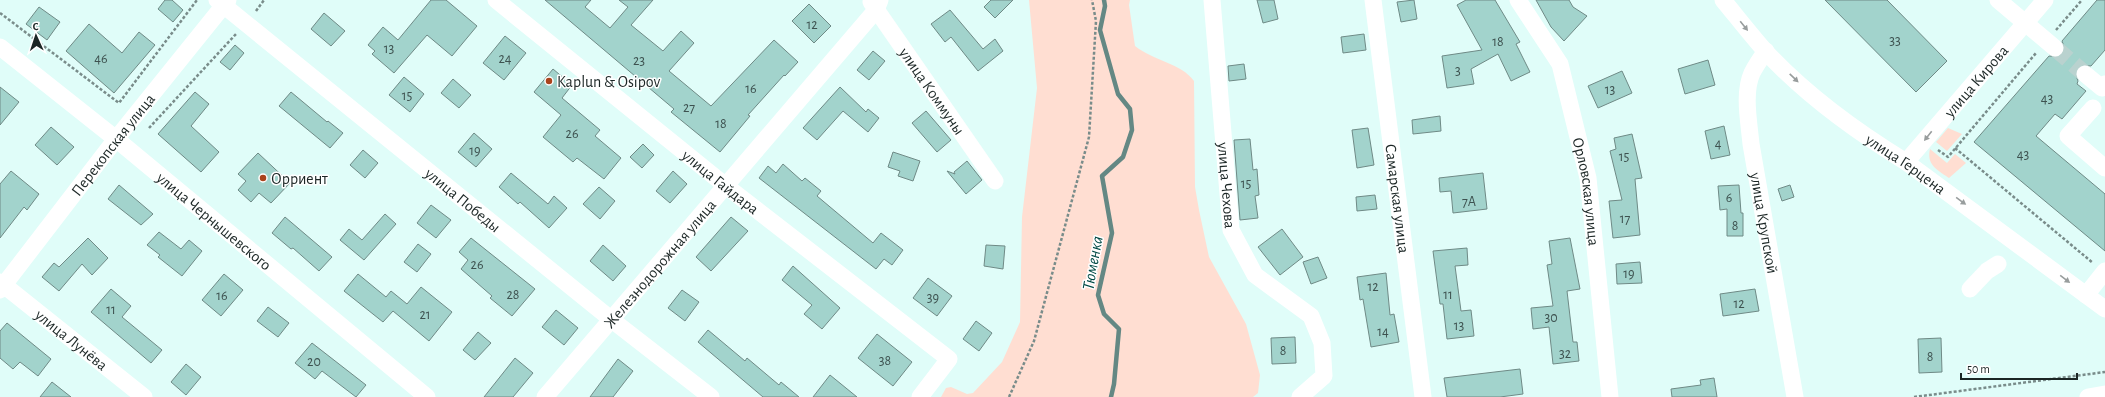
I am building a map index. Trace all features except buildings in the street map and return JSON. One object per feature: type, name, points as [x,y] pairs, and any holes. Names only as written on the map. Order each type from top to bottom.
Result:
[{"type":"street","name":"улица Гайдара","points":[[496,0],[726,186],[949,359],[920,397]]},
{"type":"street","name":"улица Чехова","points":[[1212,0],[1231,230],[1255,275],[1311,316],[1322,343],[1324,376],[1300,397]]},
{"type":"street","name":"Самарская улица","points":[[1373,0],[1423,397]]},
{"type":"street","name":"Орловская улица","points":[[1518,0],[1560,64],[1588,178],[1610,397]]},
{"type":"street","name":"улица Герцена","points":[[1723,0],[1766,51],[1800,85],[1878,144],[1906,162],[2105,309]]},
{"type":"street","points":[[1998,0],[2051,44]]},
{"type":"street","name":"улица Кирова","points":[[1906,162],[2045,0]]},
{"type":"street","name":"улица Победы","points":[[223,2],[246,23],[612,320],[711,397]]},
{"type":"street","name":"Перекопская улица","points":[[1,286],[223,2]]},
{"type":"street","name":"Железнодорожная улица","points":[[545,397],[726,186],[875,3]]},
{"type":"street","name":"улица Коммуны","points":[[875,3],[995,181]]},
{"type":"street","name":"улица Чернышевского","points":[[0,47],[116,139],[427,397]]},
{"type":"street","name":"улица Крупской","points":[[1766,51],[1752,73],[1749,93],[1751,144],[1795,397]]},
{"type":"street","points":[[2085,74],[2102,88],[2105,84]]},
{"type":"street","points":[[2093,108],[2068,136],[2105,168]]},
{"type":"street","points":[[1970,289],[1987,271],[1998,264]]},
{"type":"street","points":[[2086,295],[2104,272]]},
{"type":"street","name":"улица Лунёва","points":[[1,286],[144,397]]},
{"type":"street","points":[[2088,397],[2105,394]]},
{"type":"path","points":[[0,12],[119,103],[197,0]]},
{"type":"path","points":[[150,128],[246,23],[264,0]]},
{"type":"path","points":[[1009,397],[1034,341],[1089,137],[1096,21],[1092,0]]},
{"type":"path","points":[[1924,141],[1948,157],[2051,44],[2082,0]]},
{"type":"path","points":[[1955,148],[2104,272]]},
{"type":"path","points":[[1914,397],[2105,372]]},
{"type":"shaded area","points":[[1029,0],[1130,0],[1129,5],[1135,46],[1142,51],[1182,70],[1194,81],[1195,187],[1199,210],[1209,257],[1246,324],[1260,375],[1258,393],[1253,397],[941,397],[946,388],[951,387],[967,394],[973,393],[1002,362],[1020,322],[1022,217],[1037,88]]},
{"type":"shaded area","points":[[1948,128],[1962,134],[1947,151],[1936,142]]},
{"type":"shaded area","points":[[1930,149],[1947,163],[1955,154],[1966,163],[1949,178],[1937,170],[1931,163],[1929,155]]},
{"type":"waterway","name":"Тюменка","points":[[1104,0],[1105,6],[1100,30],[1118,94],[1130,109],[1132,130],[1123,157],[1102,176],[1112,233],[1098,295],[1104,314],[1119,329],[1114,384],[1111,397]]},
{"type":"tunnel","points":[[2055,48],[2085,74]]},
{"type":"place","name":"Kaplun & Osipov","points":[[549,81]]},
{"type":"place","name":"Орриент","points":[[263,178]]}]
